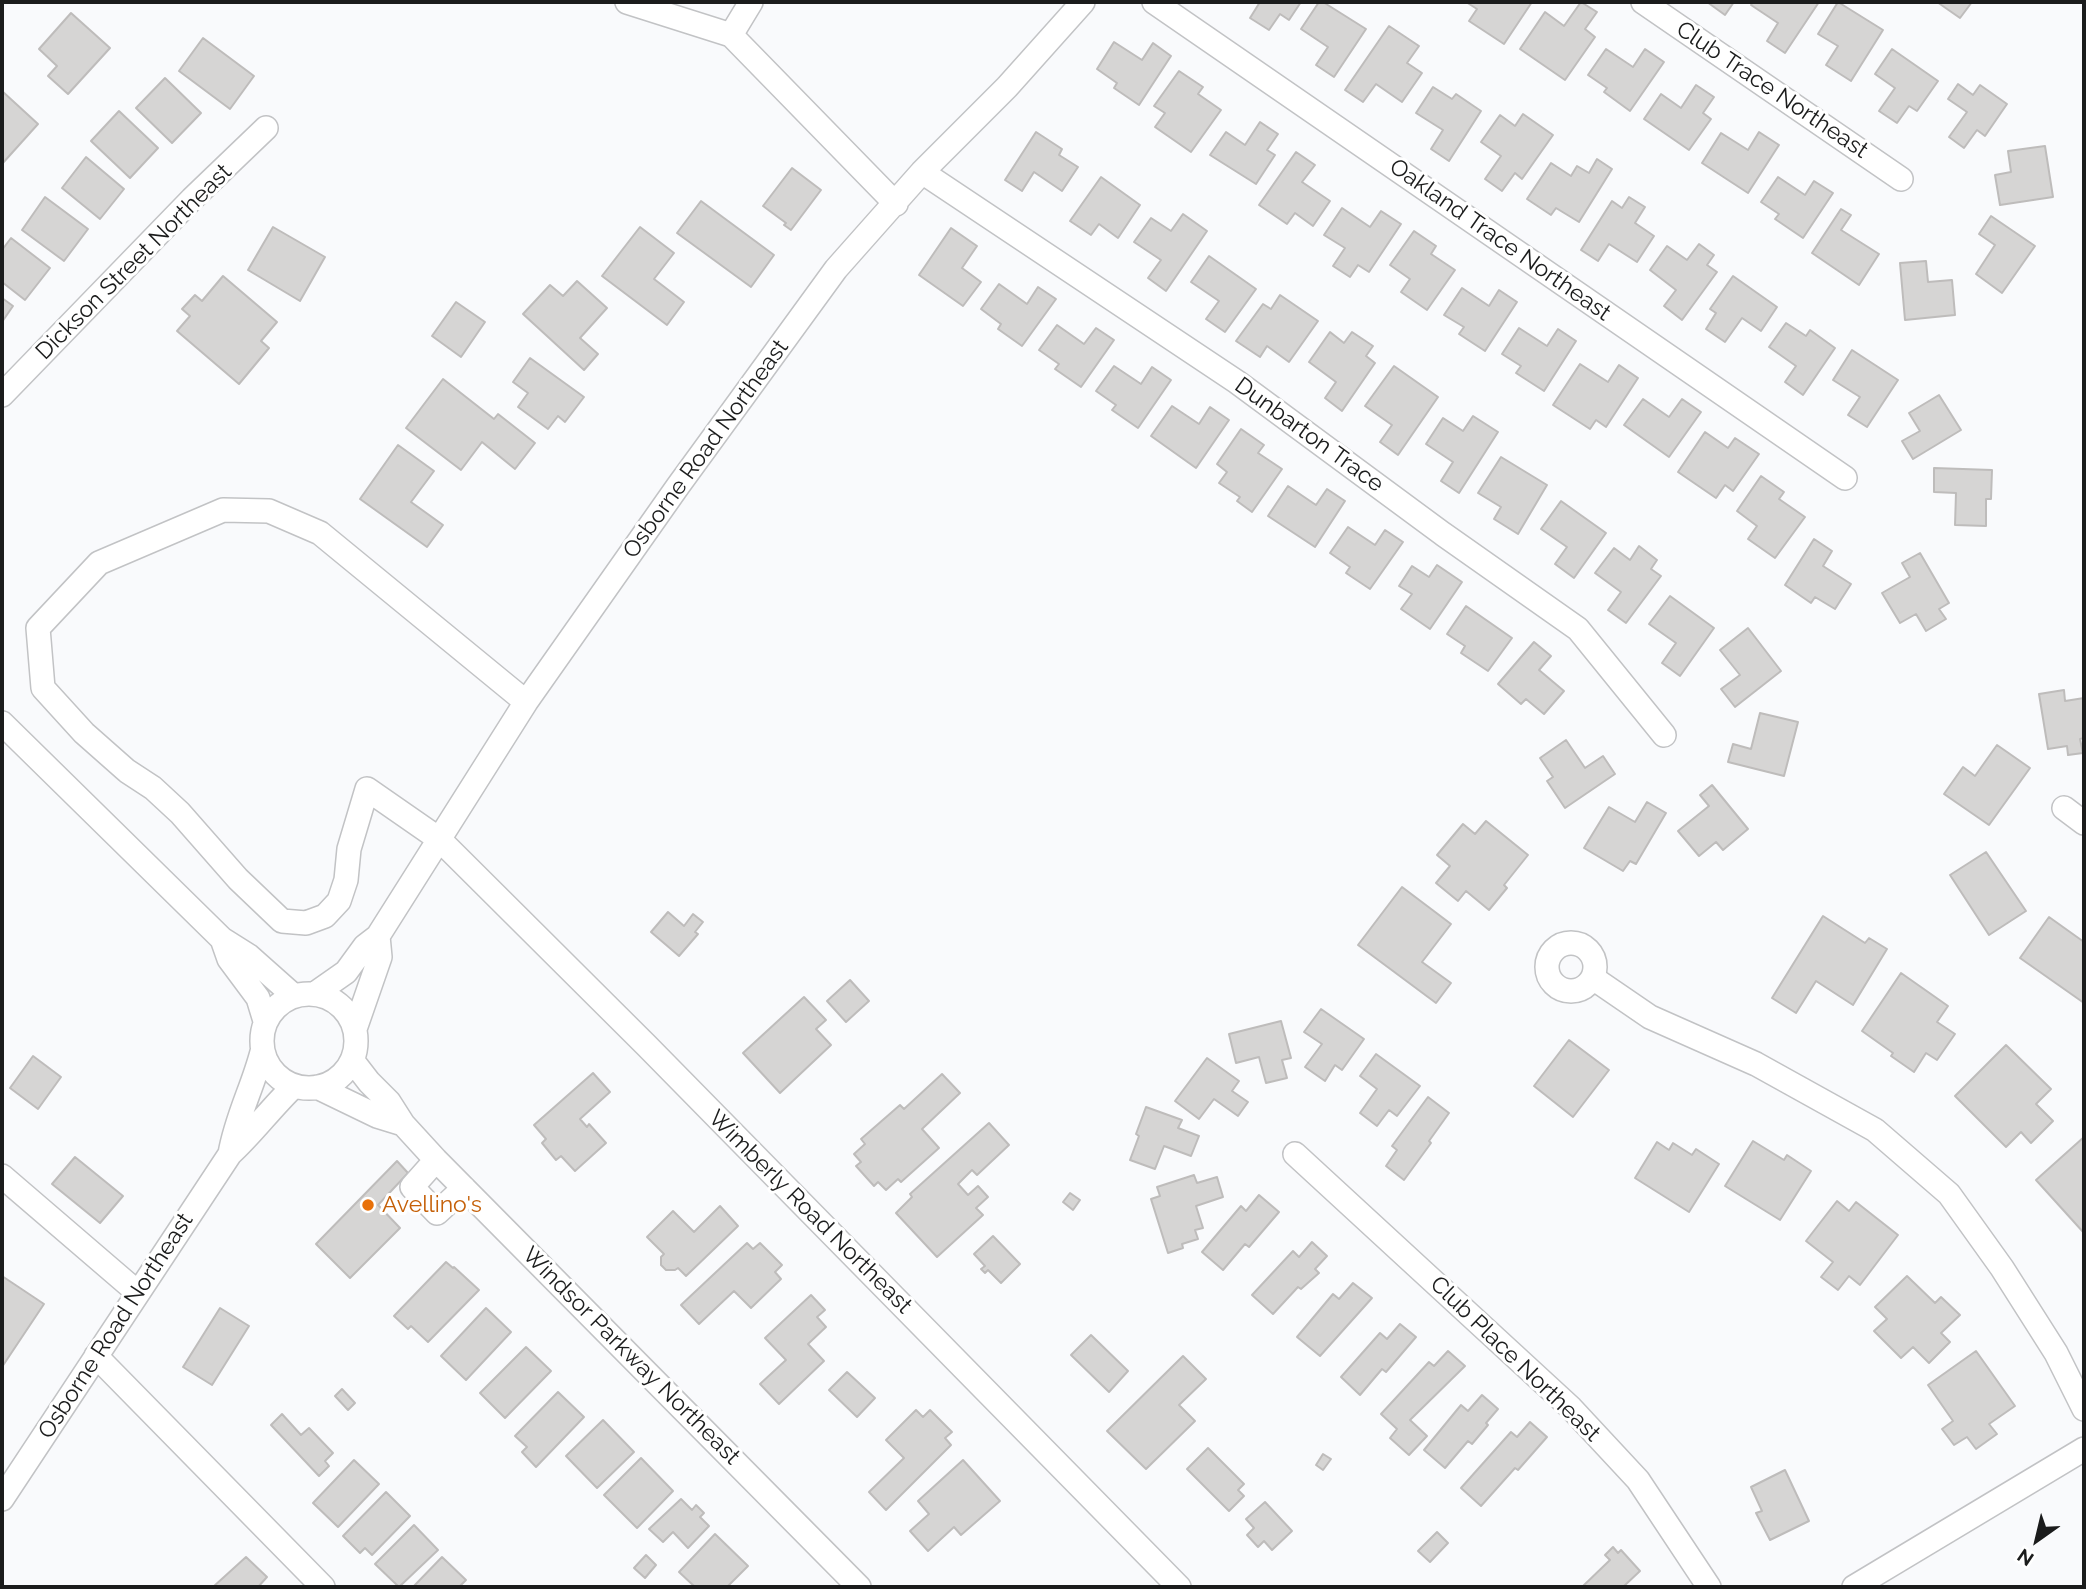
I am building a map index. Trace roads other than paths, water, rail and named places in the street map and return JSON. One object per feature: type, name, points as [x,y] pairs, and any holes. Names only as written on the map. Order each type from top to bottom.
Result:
[{"type":"street","points":[[627,2],[731,35],[896,204]]},
{"type":"street","points":[[731,35],[751,2]]},
{"type":"street","name":"Osborne Road Northeast","points":[[305,995],[346,972],[365,946],[378,936],[526,702],[678,486],[836,269],[922,172],[1007,87],[1083,2]]},
{"type":"street","name":"Oakland Trace Northeast","points":[[1154,2],[1845,478]]},
{"type":"street","name":"Club Trace Northeast","points":[[1643,2],[1901,179]]},
{"type":"street","name":"Dickson Street Northeast","points":[[2,396],[192,199],[266,128]]},
{"type":"street","name":"Dunbarton Trace","points":[[922,172],[1237,382],[1443,534],[1578,629],[1664,735]]},
{"type":"street","name":"Wimberly Road Northeast","points":[[526,702],[320,533],[270,511],[223,510],[99,563],[38,628],[43,688],[84,733],[180,813],[238,879],[282,921],[306,923],[326,916],[339,901],[346,880],[349,849],[367,789],[439,839],[647,1046],[1179,1587]]},
{"type":"street","points":[[2,723],[222,939],[305,995],[331,999],[344,1008],[355,1029],[356,1051],[352,1060],[339,1078],[305,1087],[280,1079],[269,1067],[262,1052],[261,1036],[265,1021],[274,1008],[305,995]]},
{"type":"street","points":[[2064,808],[2084,823]]},
{"type":"street","name":"Osborne Road Northeast","points":[[355,1029],[380,957],[378,936]]},
{"type":"street","points":[[222,939],[229,958],[258,998],[265,1021]]},
{"type":"street","points":[[1593,978],[1650,1017],[1756,1064],[1875,1130],[1949,1194],[2002,1268],[2056,1353],[2084,1409]]},
{"type":"street","name":"Osborne Road Northeast","points":[[230,1154],[234,1131],[257,1073],[262,1052]]},
{"type":"street","name":"Windsor Parkway Northeast","points":[[352,1060],[389,1102],[403,1124],[436,1160],[859,1587]]},
{"type":"street","name":"Osborne Road Northeast","points":[[2,1499],[230,1154],[267,1112],[305,1087]]},
{"type":"street","name":"Windsor Parkway Northeast","points":[[305,1087],[403,1124]]},
{"type":"street","name":"Club Place Northeast","points":[[1295,1154],[1571,1408],[1639,1480],[1709,1587]]},
{"type":"street","points":[[436,1160],[412,1187],[437,1213],[464,1188]]},
{"type":"street","points":[[2,1176],[137,1293]]},
{"type":"street","points":[[96,1356],[323,1587]]},
{"type":"street","points":[[1854,1587],[2084,1449]]},
{"type":"place","name":"Avellino's","points":[[368,1205]]}]
